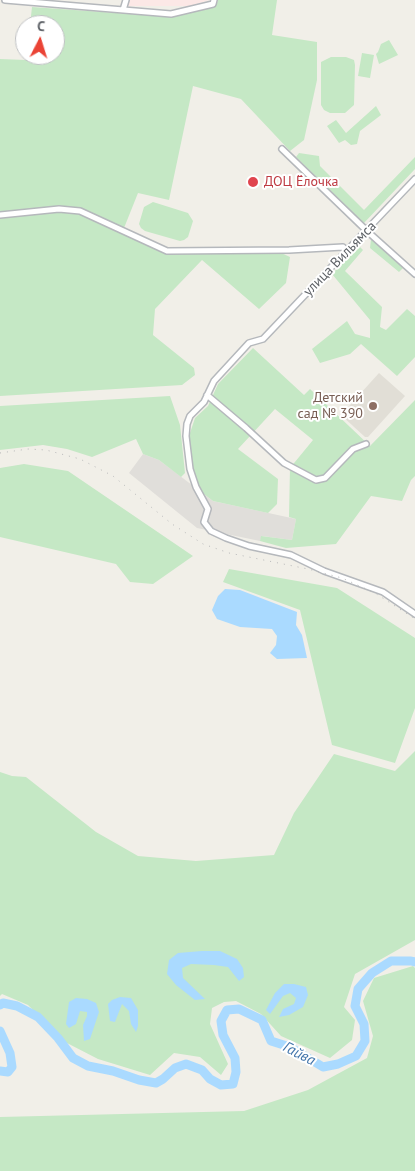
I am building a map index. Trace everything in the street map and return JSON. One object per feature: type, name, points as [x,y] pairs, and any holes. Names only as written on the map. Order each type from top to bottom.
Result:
[{"type":"street","points":[[5,0],[47,2],[171,14],[213,4],[214,0]]},
{"type":"street","points":[[91,0],[91,7]]},
{"type":"street","points":[[123,10],[126,0]]},
{"type":"street","points":[[282,149],[367,231],[415,274]]},
{"type":"street","name":"улица Вильямса","points":[[415,179],[263,339],[249,343],[214,381],[204,402],[190,416],[186,436],[190,469],[196,487],[208,509],[204,522],[211,531],[249,546],[291,555],[324,571],[383,592],[415,614]]},
{"type":"street","points":[[0,215],[59,209],[80,211],[167,251],[289,250],[343,247],[347,252]]},
{"type":"street","points":[[207,395],[284,463],[316,480],[325,478],[353,449],[366,444]]},
{"type":"shaded area","points":[[129,0],[209,0],[190,6],[127,6]]},
{"type":"shaded area","name":"Детский сад № 390","points":[[379,373],[405,396],[368,437],[365,437],[341,415]]},
{"type":"shaded area","points":[[143,454],[159,460],[213,501],[296,519],[292,540],[262,536],[260,541],[197,528],[129,473]]},
{"type":"green space","points":[[218,0],[277,0],[272,35],[317,42],[317,80],[304,140],[290,151],[241,99],[193,86],[169,200],[138,193],[122,233],[166,253],[279,252],[290,257],[286,283],[259,309],[202,260],[155,309],[153,335],[194,368],[195,375],[182,385],[0,396],[0,59],[15,60],[15,65],[65,65],[65,15],[31,15],[32,7],[173,17],[217,3]]},
{"type":"green space","points":[[389,40],[398,55],[379,64],[376,54],[381,44]]},
{"type":"green space","points":[[362,53],[374,55],[370,78],[358,76]]},
{"type":"green space","points":[[331,57],[346,57],[354,60],[354,105],[345,113],[330,113],[324,110],[321,105],[321,62]]},
{"type":"green space","points":[[376,106],[381,115],[360,131],[357,144],[351,145],[345,140],[339,143],[327,126],[336,120],[346,133]]},
{"type":"green space","points":[[299,153],[319,156],[320,166],[364,210],[415,157],[415,169],[364,223],[296,157]]},
{"type":"green space","points":[[153,202],[188,213],[193,221],[188,237],[180,241],[145,231],[141,228],[139,224],[144,207]]},
{"type":"green space","points":[[371,239],[403,268],[399,272],[370,248]]},
{"type":"green space","points":[[359,246],[363,250],[345,271],[382,307],[380,327],[386,330],[407,309],[415,316],[415,357],[397,376],[361,344],[350,354],[320,363],[312,349],[347,321],[355,334],[370,338],[370,320],[332,274]]},
{"type":"green space","points":[[253,348],[304,395],[310,389],[370,446],[415,400],[415,476],[411,480],[402,501],[371,496],[336,544],[286,548],[260,541],[261,536],[292,540],[296,519],[289,517],[290,468],[313,440],[275,409],[238,449],[278,479],[277,504],[268,513],[213,501],[200,491],[192,469],[189,436],[195,418],[208,406],[218,384]]},
{"type":"green space","points":[[170,396],[180,425],[185,473],[181,477],[159,460],[143,454],[136,439],[92,457],[67,449],[43,445],[0,450],[0,406]]},
{"type":"green space","points":[[24,464],[68,471],[193,556],[153,584],[130,582],[116,564],[0,537],[0,468]]},
{"type":"green space","points":[[229,569],[337,588],[415,638],[415,708],[395,763],[332,745],[300,610],[223,582]]},
{"type":"green space","points":[[415,751],[415,940],[355,974],[344,1007],[355,1020],[352,1040],[330,1058],[281,1036],[261,1014],[236,1001],[224,1002],[212,1008],[210,1024],[228,1064],[221,1075],[200,1057],[174,1053],[150,1075],[98,1059],[65,1042],[28,1005],[2,994],[0,996],[0,772],[12,776],[26,777],[96,832],[138,856],[196,861],[274,855],[294,813],[334,754],[395,771]]},
{"type":"green space","points":[[413,966],[415,968],[415,1171],[0,1171],[0,1117],[244,1111],[308,1090],[367,1058],[373,1036],[363,1001],[374,978]]},
{"type":"water","points":[[225,589],[240,590],[297,612],[296,625],[302,635],[307,658],[277,659],[270,653],[276,645],[277,636],[272,629],[240,627],[217,619],[212,610],[218,596]]},
{"type":"water","points":[[220,951],[237,959],[243,968],[244,977],[239,981],[228,967],[191,964],[182,968],[183,978],[205,999],[195,1000],[176,985],[167,974],[169,960],[178,953]]},
{"type":"water","points":[[284,984],[306,987],[308,995],[303,1007],[289,1015],[279,1017],[283,1009],[294,1004],[296,998],[290,993],[283,996],[270,1014],[266,1010],[275,993]]},
{"type":"water","points":[[120,997],[131,998],[138,1010],[136,1032],[131,1024],[129,1011],[122,1004],[115,1022],[110,1021],[108,1004]]},
{"type":"water","points":[[76,998],[87,999],[96,1003],[99,1012],[90,1039],[84,1041],[83,1025],[87,1012],[80,1011],[76,1024],[69,1028],[66,1024],[69,1002]]},
{"type":"waterway","name":"Гайва","points":[[0,1005],[3,1003],[17,1006],[38,1017],[58,1038],[73,1058],[88,1066],[156,1083],[175,1068],[186,1064],[202,1070],[210,1079],[221,1085],[233,1084],[236,1072],[235,1058],[223,1035],[221,1021],[227,1010],[239,1009],[262,1020],[271,1041],[290,1047],[323,1067],[338,1064],[356,1056],[365,1041],[364,1024],[355,1006],[358,989],[372,973],[391,961],[415,962]]},
{"type":"waterway","name":"Гайва","points":[[0,1031],[10,1053],[12,1067],[8,1072],[0,1071]]},
{"type":"railway","points":[[0,453],[28,449],[46,450],[80,459],[113,476],[172,524],[203,544],[229,553],[342,578],[375,593],[415,619]]},
{"type":"place","name":"ДОЦ Ёлочка","points":[[253,182]]},
{"type":"place","name":"Детский сад № 390","points":[[373,406]]}]
